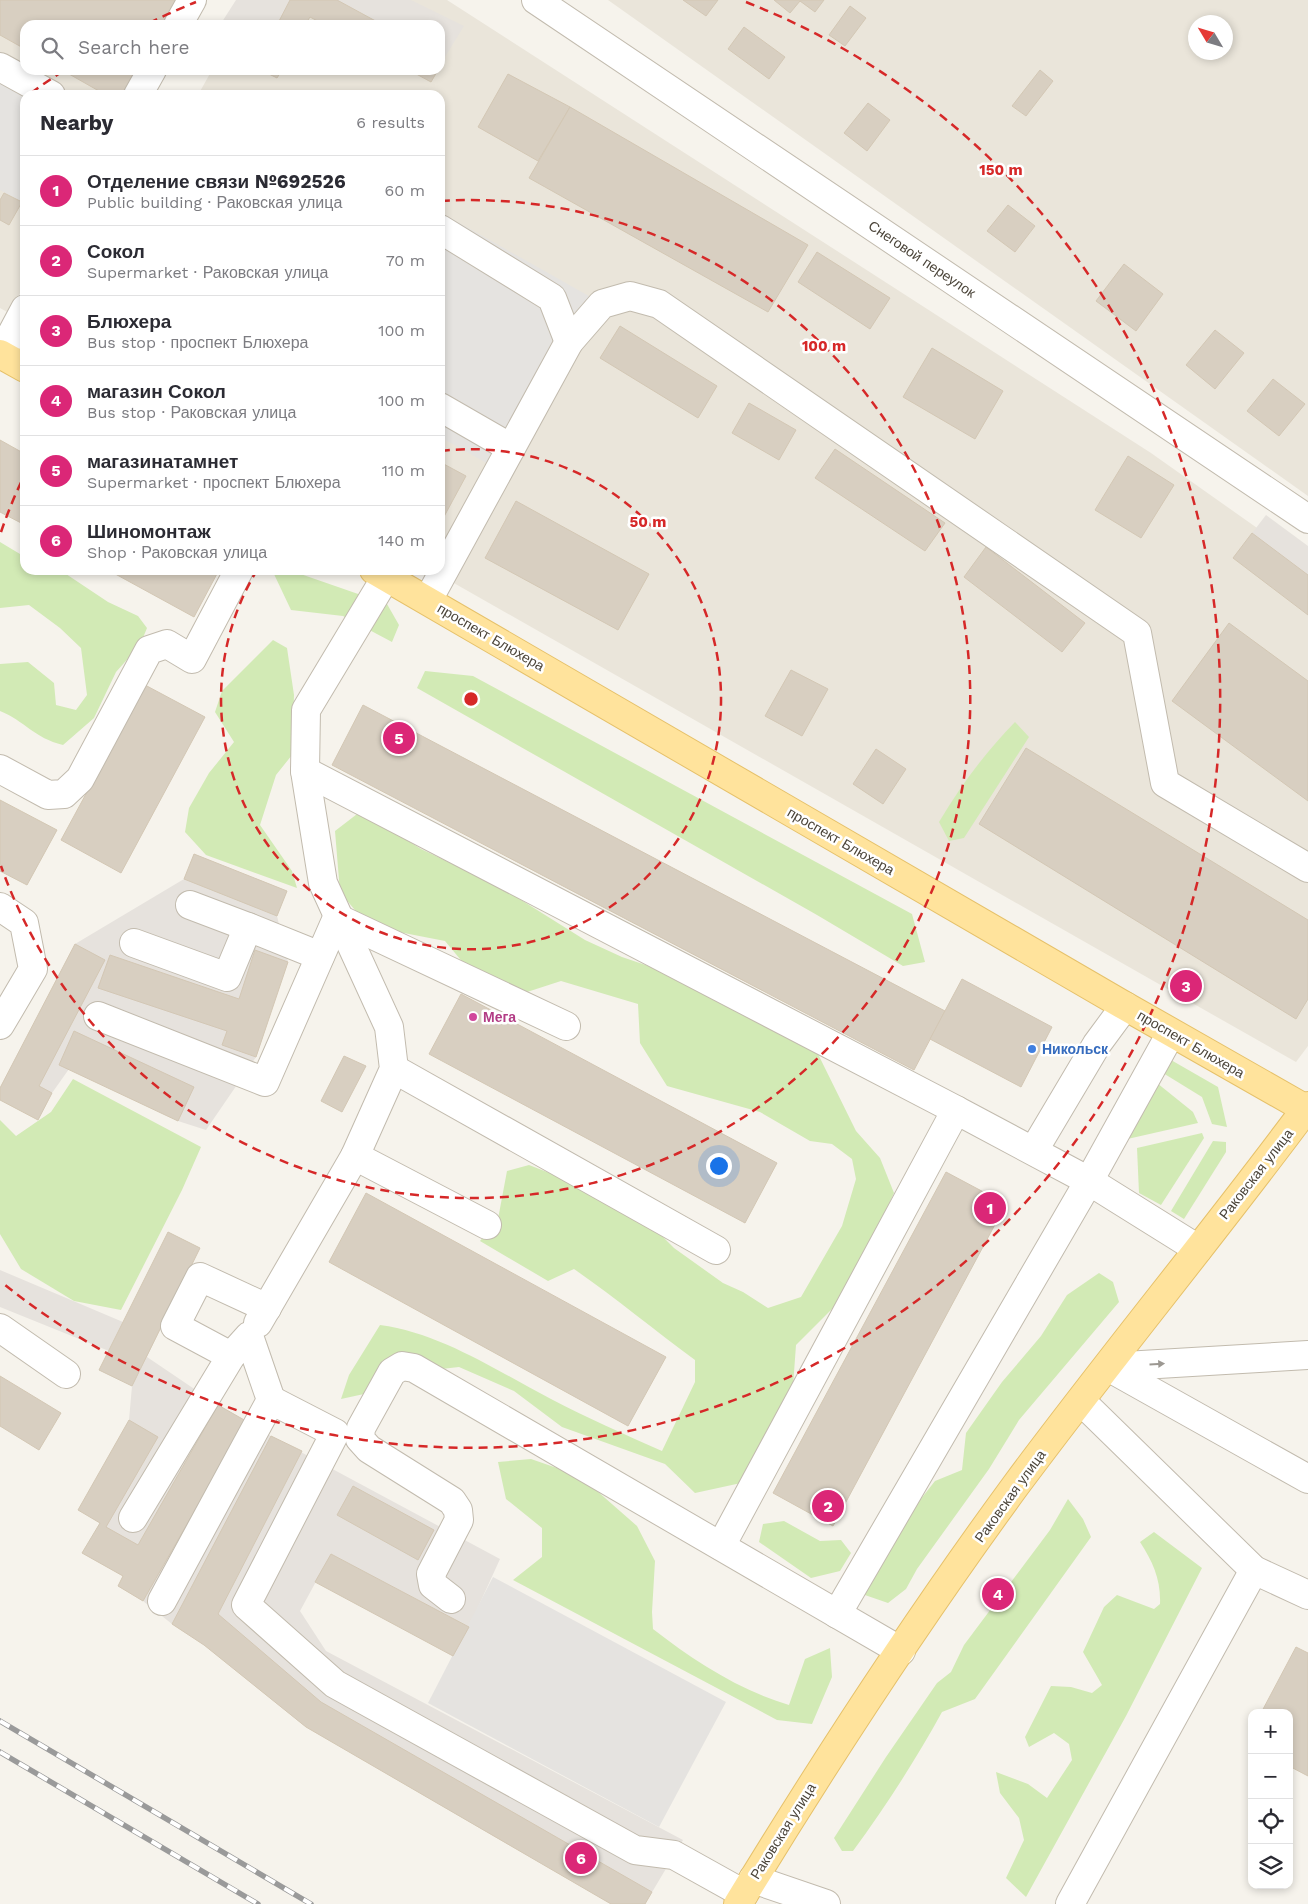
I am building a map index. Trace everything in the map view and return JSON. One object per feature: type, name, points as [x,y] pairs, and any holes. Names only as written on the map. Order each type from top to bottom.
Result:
[{"type":"main road","points":[[0,355],[20,365]]},
{"type":"main road","name":"проспект Блюхера","points":[[384,575],[1171,1033],[1307,1109]]},
{"type":"main road","name":"Раковская улица","points":[[745,1892],[779,1836],[901,1651],[1016,1485],[1307,1109]]},
{"type":"street","points":[[181,20],[192,0]]},
{"type":"street","name":"Снеговой переулок","points":[[536,0],[1308,519]]},
{"type":"street","points":[[0,67],[42,90]]},
{"type":"street","points":[[141,90],[149,75]]},
{"type":"street","points":[[445,232],[552,298],[569,342]]},
{"type":"street","points":[[445,569],[569,342],[602,304],[630,296],[660,304],[1137,633],[1165,784],[1308,868]]},
{"type":"street","points":[[0,355],[20,318]]},
{"type":"street","points":[[445,410],[511,448]]},
{"type":"street","points":[[0,769],[48,795],[64,794],[80,779],[149,650],[167,644],[192,659],[236,575]]},
{"type":"street","points":[[133,1518],[240,1346],[267,1308],[355,1156],[394,1069],[389,1027],[337,918],[323,882],[304,771],[306,710],[379,575]]},
{"type":"street","points":[[428,600],[442,575]]},
{"type":"street","points":[[304,771],[1034,1150],[1089,1181],[1198,1249]]},
{"type":"street","points":[[190,905],[320,956]]},
{"type":"street","points":[[0,907],[24,923],[33,969],[0,1025]]},
{"type":"street","points":[[98,1016],[265,1082],[337,918]]},
{"type":"street","points":[[337,918],[566,1026]]},
{"type":"street","points":[[134,943],[226,977],[248,927]]},
{"type":"street","points":[[1034,1150],[1097,1044],[1125,1006]]},
{"type":"street","points":[[837,1614],[1089,1181],[1171,1033]]},
{"type":"street","points":[[394,1069],[716,1250]]},
{"type":"street","points":[[721,1546],[956,1110]]},
{"type":"street","points":[[355,1156],[487,1225]]},
{"type":"street","points":[[267,1308],[200,1277],[175,1326],[240,1346],[271,1400],[348,1436],[452,1501],[458,1510],[459,1520],[431,1574],[433,1585],[451,1600]]},
{"type":"street","points":[[0,1328],[66,1374]]},
{"type":"street","points":[[1108,1367],[1308,1355]]},
{"type":"street","points":[[826,1904],[745,1892],[674,1855],[635,1850],[334,1684],[246,1605],[348,1436],[361,1428],[392,1372],[402,1366],[414,1368],[901,1651]]},
{"type":"street","points":[[1108,1367],[1308,1479]]},
{"type":"street","points":[[162,1601],[271,1400]]},
{"type":"street","points":[[1081,1401],[1254,1570],[1308,1594]]},
{"type":"street","points":[[1070,1904],[1254,1570]]},
{"type":"shaded area","points":[[0,0],[184,0],[173,20],[20,20],[20,75],[142,75],[134,90],[20,90],[20,293],[9,313],[0,308]]},
{"type":"shaded area","points":[[236,0],[411,0],[464,26],[445,57],[445,20],[316,20],[310,17],[308,20],[223,20]]},
{"type":"shaded area","points":[[252,0],[447,0],[1151,453],[1308,564],[1308,1046],[1296,1062],[440,575],[445,575],[445,90],[201,90],[209,75],[445,75],[445,20],[241,20]]},
{"type":"shaded area","points":[[608,0],[1308,0],[1308,496]]},
{"type":"shaded area","points":[[0,83],[20,94],[20,201],[0,190]]},
{"type":"shaded area","points":[[445,215],[603,304],[508,475],[445,440]]},
{"type":"shaded area","points":[[1266,515],[1308,546],[1308,615],[1233,558]]},
{"type":"shaded area","points":[[194,854],[287,891],[277,916],[288,962],[256,1057],[206,1130],[178,1121],[69,1069],[52,1093],[38,1120],[0,1100],[0,1088],[75,944],[184,879]]},
{"type":"shaded area","points":[[168,1232],[200,1248],[147,1357],[218,1405],[271,1436],[500,1559],[469,1627],[331,1554],[300,1611],[326,1651],[683,1840],[645,1904],[611,1904],[306,1727],[204,1645],[172,1624],[143,1601],[118,1586],[123,1576],[82,1553],[100,1523],[129,1420],[132,1386],[99,1370],[109,1351],[0,1307],[0,1270],[123,1322]]},
{"type":"shaded area","points":[[493,1577],[726,1702],[659,1827],[428,1703]]},
{"type":"green space","points":[[0,542],[20,554],[20,575],[68,575],[108,602],[138,616],[147,628],[140,645],[116,672],[94,718],[63,745],[44,738],[0,711],[0,664],[28,662],[54,683],[56,705],[76,710],[87,695],[81,648],[60,628],[29,605],[0,608]]},
{"type":"green space","points":[[274,575],[303,575],[387,604],[399,625],[392,642],[343,616],[291,610]]},
{"type":"green space","points":[[273,640],[287,648],[294,695],[292,755],[276,775],[260,825],[292,871],[297,888],[206,855],[185,832],[189,808],[209,773],[234,742],[215,712],[222,691]]},
{"type":"green space","points":[[425,671],[473,676],[912,914],[925,962],[903,966],[817,915],[417,688]]},
{"type":"green space","points":[[1015,722],[1029,737],[964,838],[949,841],[939,822],[974,770]]},
{"type":"green space","points":[[361,811],[421,849],[499,886],[585,940],[622,957],[669,973],[818,1054],[856,1131],[880,1158],[894,1193],[845,1296],[796,1345],[792,1400],[741,1483],[695,1493],[665,1464],[562,1427],[514,1391],[459,1367],[388,1375],[364,1394],[341,1399],[349,1375],[380,1325],[403,1329],[447,1345],[489,1365],[578,1413],[662,1451],[695,1382],[695,1360],[574,1269],[548,1281],[480,1241],[498,1219],[507,1171],[529,1165],[578,1184],[655,1229],[674,1248],[723,1283],[743,1292],[768,1308],[801,1297],[842,1226],[856,1179],[852,1159],[832,1144],[810,1141],[760,1112],[667,1086],[640,1043],[638,1004],[561,981],[524,993],[465,965],[445,941],[368,926],[340,892],[335,831]]},
{"type":"green space","points":[[1171,1060],[1218,1087],[1227,1127],[1212,1124],[1202,1097],[1163,1073]]},
{"type":"green space","points":[[73,1079],[201,1147],[182,1190],[121,1310],[74,1301],[21,1269],[0,1234],[0,1120],[16,1136],[51,1112]]},
{"type":"green space","points":[[1157,1083],[1193,1112],[1198,1123],[1123,1140]]},
{"type":"green space","points":[[1202,1133],[1204,1138],[1161,1205],[1139,1193],[1137,1148]]},
{"type":"green space","points":[[1213,1141],[1226,1142],[1226,1152],[1184,1219],[1171,1211]]},
{"type":"green space","points":[[1099,1273],[1113,1282],[1119,1302],[1019,1420],[989,1469],[917,1569],[906,1589],[888,1603],[862,1594],[876,1556],[935,1481],[962,1470],[966,1433],[1002,1382],[1041,1336],[1067,1295]]},
{"type":"green space","points":[[531,1459],[580,1476],[637,1526],[655,1561],[653,1629],[701,1663],[735,1683],[770,1699],[789,1705],[805,1659],[830,1648],[832,1677],[812,1724],[777,1720],[513,1580],[542,1557],[542,1528],[506,1499],[498,1462]]},
{"type":"green space","points":[[1068,1499],[1083,1519],[1091,1537],[975,1699],[942,1712],[911,1766],[853,1851],[842,1851],[834,1838],[886,1757],[937,1683],[951,1672],[964,1645],[1050,1530]]},
{"type":"green space","points":[[784,1521],[820,1541],[841,1540],[851,1553],[840,1571],[811,1578],[759,1542],[763,1524]]},
{"type":"green space","points":[[1154,1532],[1202,1568],[1126,1716],[1026,1897],[1006,1878],[1024,1840],[1019,1818],[1000,1793],[996,1772],[1028,1784],[1047,1798],[1072,1760],[1069,1744],[1054,1733],[1029,1747],[1025,1737],[1051,1686],[1071,1687],[1092,1693],[1102,1685],[1083,1652],[1104,1607],[1117,1595],[1154,1609],[1160,1604],[1158,1579],[1149,1557],[1140,1542]]},
{"type":"building","points":[[0,0],[176,0],[165,20],[20,20],[20,46],[0,35]]},
{"type":"building","points":[[290,0],[337,0],[374,20],[316,20],[310,17],[308,20],[280,20]]},
{"type":"building","points":[[683,0],[718,0],[706,16]]},
{"type":"building","points":[[774,0],[824,0],[815,12],[800,1],[790,13]]},
{"type":"building","points":[[850,6],[866,18],[845,46],[829,35]]},
{"type":"building","points":[[744,27],[785,57],[769,79],[728,49]]},
{"type":"building","points":[[1040,70],[1053,81],[1026,116],[1012,106]]},
{"type":"building","points":[[508,74],[570,107],[538,161],[478,127]]},
{"type":"building","points":[[71,75],[134,75],[126,90],[97,90]]},
{"type":"building","points":[[418,75],[435,75],[431,82]]},
{"type":"building","points":[[868,103],[890,120],[867,151],[844,133]]},
{"type":"building","points":[[570,107],[808,245],[768,312],[529,178]]},
{"type":"building","points":[[4,193],[20,201],[20,206],[9,225],[0,220],[0,200]]},
{"type":"building","points":[[1008,205],[1035,226],[1015,252],[987,231]]},
{"type":"building","points":[[817,252],[890,298],[870,329],[798,282]]},
{"type":"building","points":[[1124,264],[1163,294],[1136,331],[1096,301]]},
{"type":"building","points":[[620,326],[717,386],[698,418],[600,358]]},
{"type":"building","points":[[1215,330],[1244,353],[1215,389],[1186,365]]},
{"type":"building","points":[[932,348],[1003,391],[975,439],[903,397]]},
{"type":"building","points":[[1273,379],[1305,404],[1279,436],[1247,411]]},
{"type":"building","points":[[749,403],[796,430],[779,460],[732,433]]},
{"type":"building","points":[[0,440],[20,451],[20,522],[0,512]]},
{"type":"building","points":[[835,449],[945,523],[925,551],[815,478]]},
{"type":"building","points":[[1128,456],[1174,485],[1141,538],[1095,510]]},
{"type":"building","points":[[445,465],[466,476],[445,515]]},
{"type":"building","points":[[516,501],[649,574],[618,630],[485,558]]},
{"type":"building","points":[[1252,533],[1308,575],[1308,615],[1233,558]]},
{"type":"building","points":[[986,547],[1085,623],[1062,652],[964,577]]},
{"type":"building","points":[[117,575],[216,575],[194,617]]},
{"type":"building","points":[[1229,623],[1308,681],[1308,801],[1172,701]]},
{"type":"building","points":[[791,670],[828,689],[802,736],[765,716]]},
{"type":"building","points":[[145,685],[205,717],[121,873],[61,840]]},
{"type":"building","points":[[363,705],[945,1011],[914,1070],[332,765]]},
{"type":"building","points":[[1026,748],[1308,920],[1308,999],[1296,1019],[979,824]]},
{"type":"building","points":[[876,749],[906,769],[883,804],[853,784]]},
{"type":"building","points":[[0,800],[57,830],[27,885],[0,871]]},
{"type":"building","points":[[194,854],[287,891],[277,916],[184,879]]},
{"type":"building","points":[[75,944],[105,960],[39,1086],[52,1093],[38,1120],[0,1100],[0,1088]]},
{"type":"building","points":[[255,950],[288,962],[256,1057],[222,1045],[227,1031],[98,988],[110,955],[239,999]]},
{"type":"building","points":[[962,979],[1052,1027],[1021,1087],[930,1039]]},
{"type":"building","points":[[461,994],[777,1163],[745,1223],[429,1054]]},
{"type":"building","points":[[74,1031],[194,1087],[178,1121],[59,1065]]},
{"type":"building","points":[[344,1056],[366,1066],[342,1112],[321,1101]]},
{"type":"building","points":[[946,1172],[1006,1204],[833,1526],[773,1493]]},
{"type":"building","points":[[366,1193],[666,1357],[628,1426],[329,1262]]},
{"type":"building","points":[[168,1232],[200,1248],[132,1386],[99,1370]]},
{"type":"building","points":[[0,1376],[61,1413],[39,1450],[0,1426]]},
{"type":"building","points":[[218,1405],[246,1421],[143,1601],[118,1586],[123,1576],[82,1553],[100,1523],[78,1510],[129,1420],[158,1437],[106,1527],[138,1545]]},
{"type":"building","points":[[271,1436],[302,1451],[218,1614],[321,1702],[652,1892],[645,1904],[611,1904],[306,1727],[204,1645],[172,1624]]},
{"type":"building","points":[[353,1486],[434,1530],[418,1560],[337,1515]]},
{"type":"building","points":[[331,1554],[469,1627],[453,1656],[315,1582]]},
{"type":"building","points":[[1296,1647],[1308,1653],[1308,1776],[1293,1768],[1293,1709],[1263,1709]]},
{"type":"railway","points":[[0,1721],[311,1904]]},
{"type":"railway","points":[[0,1752],[258,1904]]},
{"type":"place","name":"магазинатамнет","points":[[399,738]]},
{"type":"place","name":"Блюхера","points":[[1186,986]]},
{"type":"place","name":"Мега","points":[[473,1017]]},
{"type":"place","name":"Никольск","points":[[1032,1049]]},
{"type":"place","name":"Отделение связи №692526","points":[[990,1208]]},
{"type":"place","name":"Сокол","points":[[828,1506]]},
{"type":"place","name":"магазин Сокол","points":[[998,1594]]},
{"type":"place","name":"Шиномонтаж","points":[[581,1858]]}]
